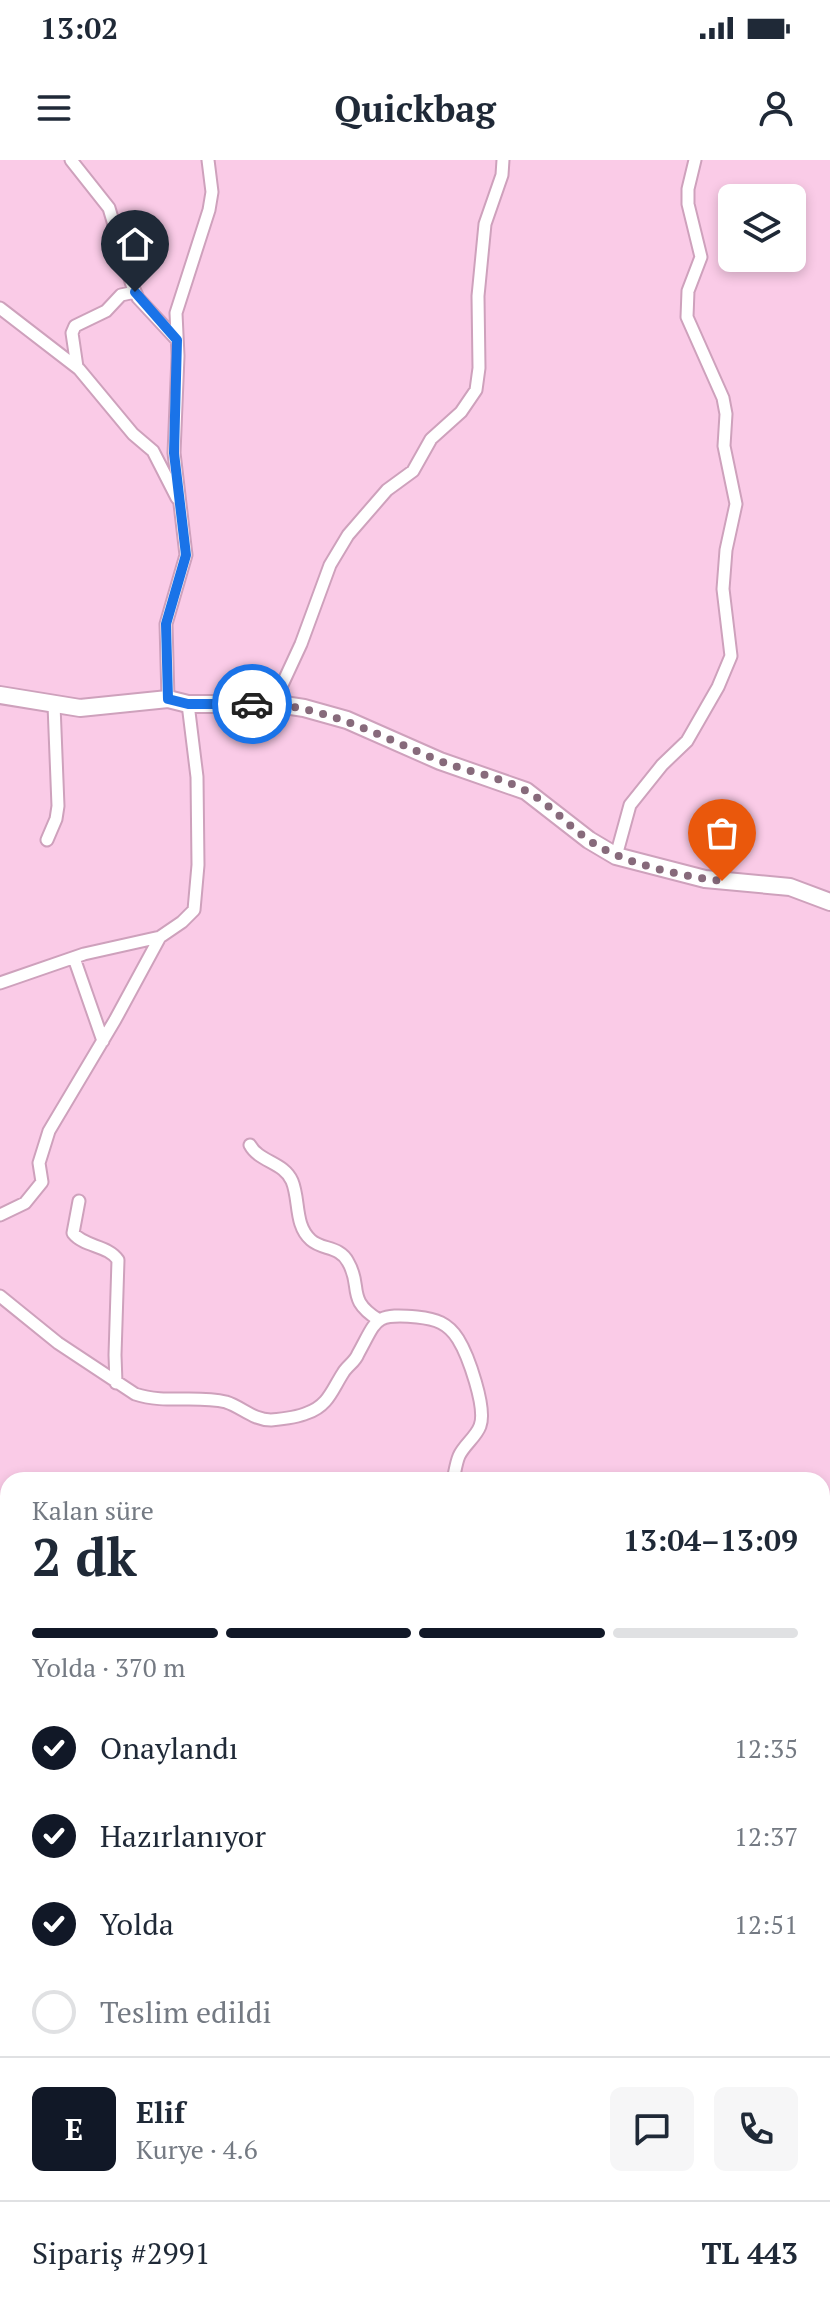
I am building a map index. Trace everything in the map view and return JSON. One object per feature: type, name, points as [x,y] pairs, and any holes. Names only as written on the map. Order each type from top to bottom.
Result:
[{"type":"street","points":[[71,160],[109,208],[135,292],[177,340]]},
{"type":"street","points":[[168,699],[166,624],[186,555],[174,453],[176,313],[200,242],[212,192],[208,160]]},
{"type":"street","points":[[278,704],[282,685],[301,644],[330,565],[348,535],[387,490],[413,471],[431,439],[461,412],[476,390],[479,368],[478,296],[485,224],[502,175],[503,160]]},
{"type":"street","points":[[616,856],[630,805],[662,765],[687,741],[718,687],[731,656],[723,589],[726,550],[736,504],[724,446],[726,414],[723,398],[687,317],[688,291],[701,257],[688,204],[695,160]]},
{"type":"street","points":[[77,367],[72,333],[75,326],[106,311],[121,295],[135,292]]},
{"type":"street","points":[[0,308],[77,367],[133,434],[153,451],[180,502]]},
{"type":"street","points":[[0,695],[80,708],[168,699],[188,704],[278,704],[347,720],[440,761],[526,791],[589,840],[616,856],[705,879],[779,884],[805,890],[830,902]]},
{"type":"street","points":[[0,983],[74,958],[160,937],[194,910],[198,865],[197,777],[188,704]]},
{"type":"street","points":[[47,840],[58,806],[54,705]]},
{"type":"street","points":[[0,1215],[25,1203],[42,1182],[39,1163],[49,1131],[160,937]]},
{"type":"street","points":[[74,958],[103,1041]]},
{"type":"street","points":[[250,1145],[257,1154],[285,1171],[292,1181],[301,1225],[307,1235],[312,1241],[336,1250],[348,1261],[361,1305],[379,1320]]},
{"type":"street","points":[[79,1201],[73,1233],[77,1238],[114,1254],[118,1260],[116,1383]]},
{"type":"street","points":[[0,1296],[58,1343],[116,1383],[149,1399],[229,1403],[253,1417],[271,1420],[308,1413],[325,1403],[343,1372],[357,1357],[369,1330],[379,1320],[397,1315],[434,1319],[450,1327],[460,1342],[483,1412],[480,1427],[459,1456],[455,1472]]},
{"type":"way so far","points":[[252,704],[304,708],[347,720],[440,761],[526,791],[589,840],[616,856],[722,881]]},
{"type":"route","points":[[135,292],[177,340],[174,453],[186,555],[166,624],[168,699],[188,704],[252,704]]}]
